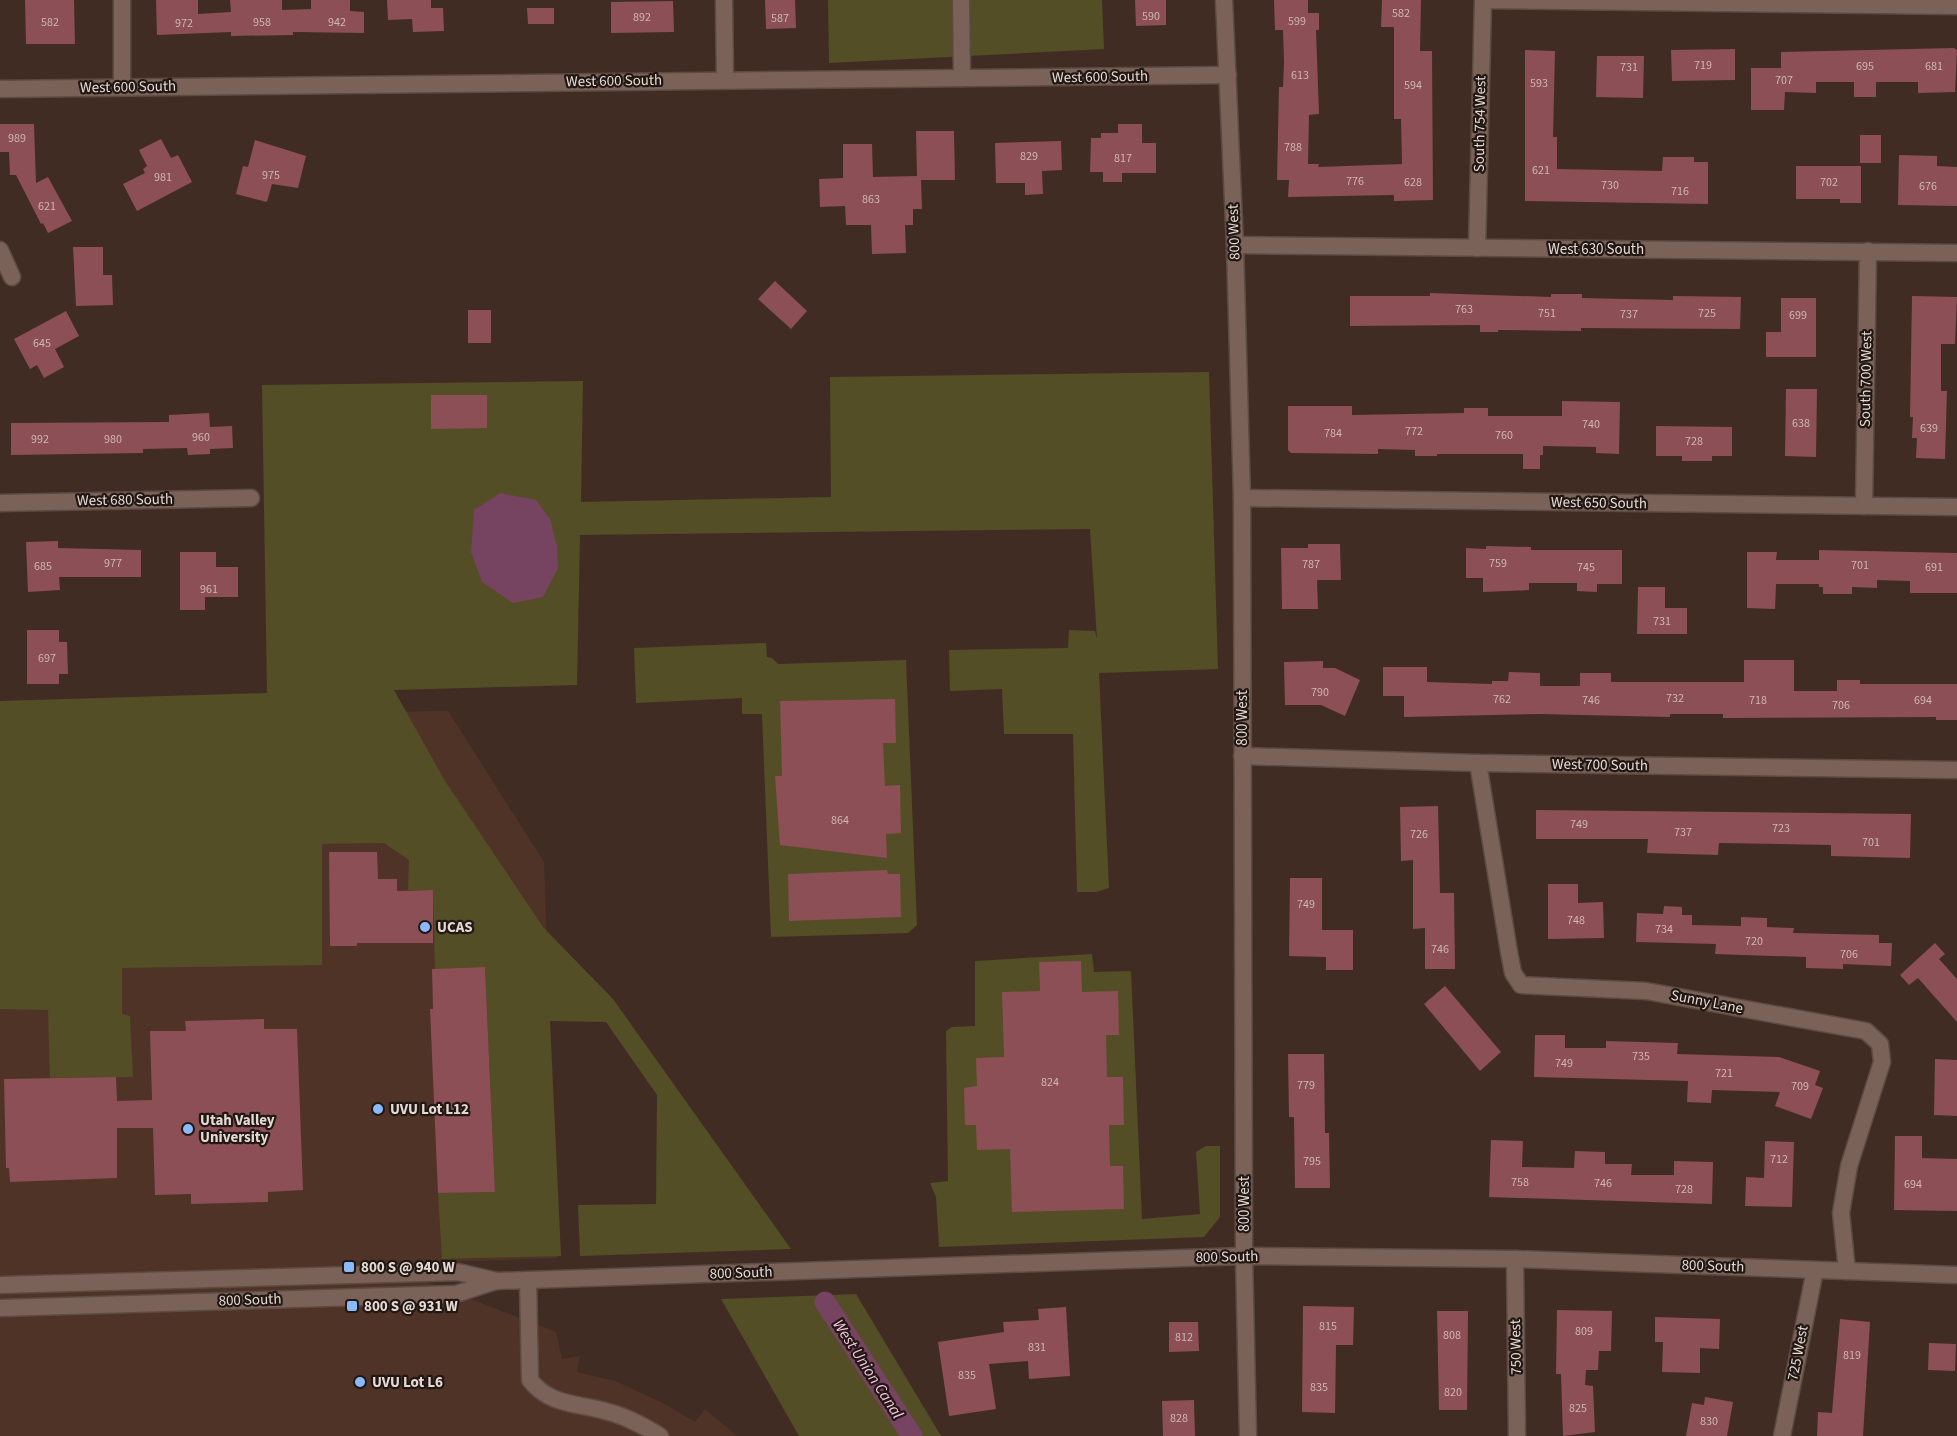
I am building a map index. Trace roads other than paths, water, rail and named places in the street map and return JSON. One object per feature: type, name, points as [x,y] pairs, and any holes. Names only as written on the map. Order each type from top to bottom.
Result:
[{"type":"street","points":[[122,0],[122,87]]},
{"type":"street","points":[[724,0],[725,80]]},
{"type":"street","points":[[961,0],[962,78]]},
{"type":"street","name":"800 West","points":[[1224,0],[1235,245],[1242,498],[1244,1256],[1248,1436]]},
{"type":"street","points":[[1483,0],[1957,6]]},
{"type":"street","name":"South 754 West","points":[[1477,248],[1483,0]]},
{"type":"street","name":"West 600 South","points":[[0,88],[1228,75]]},
{"type":"street","name":"West 630 South","points":[[1235,245],[1957,253]]},
{"type":"street","points":[[0,250],[12,277]]},
{"type":"street","name":"South 700 West","points":[[1864,506],[1868,251]]},
{"type":"street","name":"West 680 South","points":[[0,503],[251,498]]},
{"type":"street","name":"West 650 South","points":[[1242,498],[1957,507]]},
{"type":"street","name":"West 700 South","points":[[1242,756],[1478,763],[1957,770]]},
{"type":"street","name":"Sunny Lane","points":[[1478,763],[1513,973],[1521,985],[1646,991],[1866,1031],[1880,1044],[1882,1062],[1849,1166],[1841,1213],[1847,1271]]},
{"type":"street","name":"800 South","points":[[0,1285],[458,1272],[497,1281],[1244,1256],[1515,1259],[1957,1275]]},
{"type":"street","name":"750 West","points":[[1515,1259],[1517,1436]]},
{"type":"street","name":"725 West","points":[[1782,1436],[1815,1270]]},
{"type":"street","points":[[528,1280],[530,1380],[540,1393],[557,1401],[607,1411],[660,1436]]},
{"type":"street","name":"800 South","points":[[0,1308],[456,1294],[497,1281]]},
{"type":"waterway","name":"West Union Canal","points":[[825,1302],[912,1436]]},
{"type":"place","name":"UCAS","points":[[425,927]]},
{"type":"place","name":"UVU Lot L12","points":[[378,1109]]},
{"type":"place","name":"Utah Valley University","points":[[188,1129]]},
{"type":"place","name":"800 S @ 940 W","points":[[349,1267]]},
{"type":"place","name":"800 S @ 931 W","points":[[352,1306]]},
{"type":"place","name":"UVU Lot L6","points":[[360,1382]]}]
